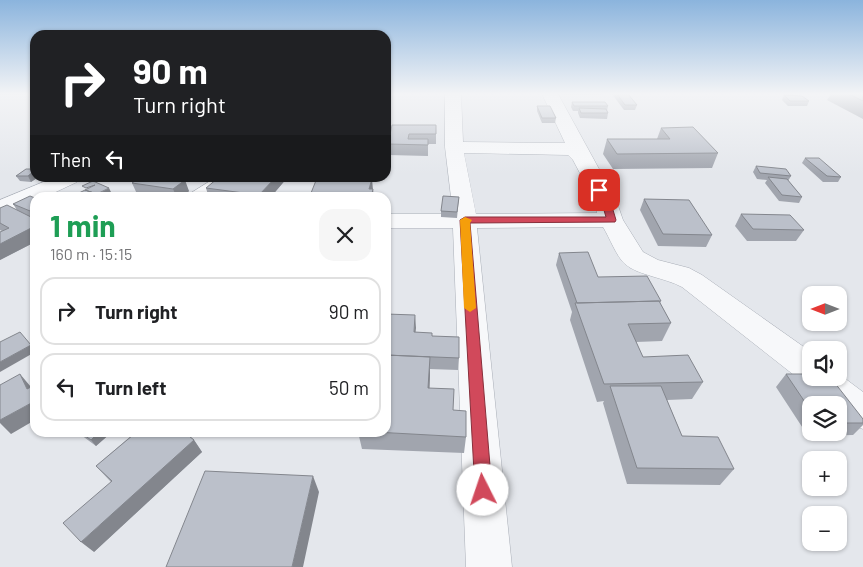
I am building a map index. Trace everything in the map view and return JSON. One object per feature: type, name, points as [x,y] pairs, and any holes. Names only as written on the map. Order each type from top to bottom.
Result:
[{"type":"street","points":[[454,120],[454,146],[465,220],[489,567]]},
{"type":"street","points":[[563,120],[605,200],[612,220],[634,258],[649,266],[684,276],[708,291],[802,363]]},
{"type":"street","points":[[454,146],[568,148],[575,151],[581,157]]},
{"type":"street","points":[[37,192],[61,182]]},
{"type":"street","points":[[208,192],[222,182]]},
{"type":"street","points":[[0,208],[30,195]]},
{"type":"street","points":[[391,221],[612,220]]},
{"type":"street","points":[[830,386],[863,413]]},
{"type":"building","points":[[392,125],[436,125],[436,134],[409,134],[408,139],[428,139],[428,145],[391,144]]},
{"type":"building","points":[[693,127],[718,153],[617,154],[607,139],[670,139],[661,128]]},
{"type":"building","points":[[805,158],[819,158],[841,177],[827,176]]},
{"type":"building","points":[[756,166],[786,169],[791,176],[760,173]]},
{"type":"building","points":[[26,169],[30,169],[28,176],[16,176]]},
{"type":"building","points":[[768,177],[787,179],[802,197],[782,195]]},
{"type":"building","points":[[95,182],[109,188],[101,192],[91,192],[85,190],[95,185],[86,188],[82,186]]},
{"type":"building","points":[[133,182],[182,182],[173,189],[132,183]]},
{"type":"building","points":[[213,182],[271,182],[262,192],[236,192],[206,188]]},
{"type":"building","points":[[315,182],[371,182],[369,189],[373,189],[372,192],[311,192]]},
{"type":"building","points":[[30,196],[30,211],[13,204]]},
{"type":"building","points":[[443,196],[459,197],[457,212],[441,211]]},
{"type":"building","points":[[644,199],[689,200],[712,235],[663,234]]},
{"type":"building","points":[[7,205],[30,216],[30,229],[0,244],[0,232],[9,228],[0,223],[0,208]]},
{"type":"building","points":[[741,214],[790,215],[804,230],[753,229]]},
{"type":"building","points":[[588,252],[598,277],[647,276],[661,301],[577,303],[559,253]]},
{"type":"building","points":[[659,301],[671,323],[628,324],[643,357],[688,355],[703,382],[604,384],[575,303]]},
{"type":"building","points":[[391,314],[415,315],[414,332],[432,333],[432,336],[459,337],[459,358],[391,355]]},
{"type":"building","points":[[20,332],[30,346],[0,362],[0,342]]},
{"type":"building","points":[[391,355],[430,357],[428,388],[454,389],[453,410],[466,411],[466,437],[391,433]]},
{"type":"building","points":[[20,374],[27,389],[30,388],[30,404],[0,420],[0,385]]},
{"type":"building","points":[[786,374],[802,374],[802,386],[837,386],[845,396],[802,396],[802,398]]},
{"type":"building","points":[[610,386],[661,386],[682,436],[718,437],[734,469],[637,468]]},
{"type":"building","points":[[847,398],[863,419],[863,423],[847,423]]},
{"type":"building","points":[[131,437],[190,437],[194,440],[81,542],[63,523],[112,481],[96,466]]},
{"type":"building","points":[[205,471],[313,476],[292,567],[166,567]]},
{"type":"slow traffic","points":[[467,220],[465,220],[470,308]]},
{"type":"route","points":[[483,490],[465,220],[612,220],[605,200],[599,190]]}]
